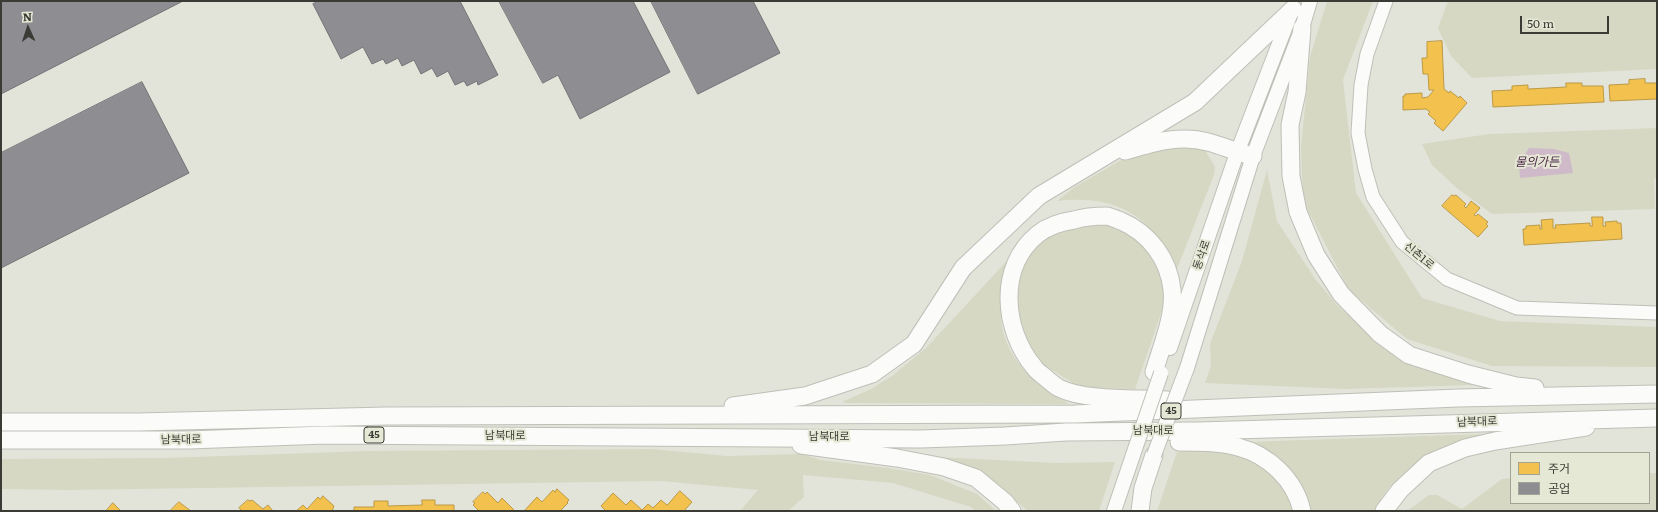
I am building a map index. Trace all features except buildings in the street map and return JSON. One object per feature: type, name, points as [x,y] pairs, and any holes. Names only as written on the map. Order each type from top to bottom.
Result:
[{"type":"highway","points":[[685,414],[805,396],[872,374],[914,344],[963,268],[1039,196],[1195,102],[1294,5]]},
{"type":"highway","points":[[1302,28],[1297,92],[1290,125],[1291,176],[1298,212],[1316,255],[1341,294],[1380,334],[1409,355],[1468,374],[1516,386],[1597,395]]},
{"type":"highway","points":[[1100,159],[1168,140],[1191,138],[1209,142],[1245,154]]},
{"type":"highway","points":[[1158,372],[1172,307],[1172,290],[1164,260],[1156,247],[1146,236],[1129,224],[1108,216],[1084,218],[1056,224],[1038,234],[1024,248],[1013,273],[1008,300],[1010,322],[1020,348],[1034,368],[1059,388],[1086,396],[1269,406]]},
{"type":"highway","name":"남북대로","points":[[1,422],[138,422],[387,416],[1075,414],[1458,398],[1657,394]]},
{"type":"highway","points":[[1384,511],[1400,490],[1429,463],[1466,448],[1495,441],[1580,429],[1608,418]]},
{"type":"highway","name":"남북대로","points":[[1,440],[189,440],[325,435],[921,439],[1066,432],[1198,431],[1608,418],[1657,418]]},
{"type":"highway","points":[[1005,436],[1094,440],[1202,442],[1238,447],[1271,461],[1292,486],[1302,511]]},
{"type":"highway","points":[[748,437],[849,453],[897,458],[944,467],[976,478],[1005,502],[1012,511]]},
{"type":"highway","points":[[1140,511],[1143,488],[1154,455]]},
{"type":"main road","name":"동삭로","points":[[1114,511],[1133,455],[1158,372],[1245,154],[1302,28],[1310,1]]},
{"type":"main road","name":"동삭로","points":[[1133,511],[1187,368],[1245,154],[1294,5]]},
{"type":"street","name":"신촌1로","points":[[1386,1],[1367,54],[1361,86],[1358,133],[1365,170],[1373,197],[1402,242],[1447,279],[1517,308],[1657,313]]},
{"type":"green space","points":[[1327,1],[1373,1],[1343,80],[1356,193],[1422,298],[1500,321],[1657,327],[1657,367],[1492,366],[1407,339],[1349,290],[1303,201],[1301,147],[1310,57]]},
{"type":"green space","points":[[1448,1],[1657,1],[1657,69],[1472,78],[1451,56],[1438,28]]},
{"type":"green space","points":[[1657,128],[1657,178],[1654,179],[1655,209],[1492,214],[1458,189],[1432,165],[1422,144],[1489,134]]},
{"type":"green space","points":[[1163,146],[1203,147],[1215,167],[1214,175],[1173,279],[1167,257],[1161,244],[1152,231],[1141,220],[1116,206],[1102,202],[1088,200],[1057,201],[1073,188],[1123,159]]},
{"type":"green space","points":[[1267,170],[1277,221],[1316,280],[1337,305],[1368,333],[1475,385],[1345,389],[1205,383],[1211,365],[1210,344],[1242,261]]},
{"type":"green space","points":[[1108,222],[1127,230],[1151,253],[1166,283],[1163,308],[1135,389],[1085,388],[1078,386],[1040,363],[1029,348],[1016,321],[1019,273],[1027,258],[1043,239],[1069,225]]},
{"type":"green space","points":[[1017,250],[1002,303],[1001,320],[1004,335],[1020,364],[1031,376],[1056,397],[1070,404],[842,402],[871,389],[892,376],[926,348]]},
{"type":"green space","points":[[1485,434],[1446,448],[1421,461],[1389,488],[1374,511],[1309,511],[1299,484],[1287,467],[1270,454],[1244,442]]},
{"type":"green space","points":[[652,449],[727,456],[802,454],[821,460],[888,468],[930,475],[977,494],[996,511],[975,511],[971,507],[893,483],[803,475],[804,497],[788,511],[740,511],[758,490],[661,481],[71,490],[1,489],[1,459],[166,458],[367,451]]},
{"type":"green space","points":[[1213,449],[1244,458],[1261,466],[1279,483],[1295,511],[1157,511],[1177,452]]},
{"type":"green space","points":[[936,457],[1057,463],[1115,462],[1099,511],[1028,511],[1003,490]]},
{"type":"green space","points":[[1650,473],[1657,473],[1657,511],[1407,511],[1429,495],[1437,495],[1462,509],[1502,479],[1510,478],[1510,504],[1650,504]]},
{"type":"water","name":"물의가든","points":[[1529,148],[1554,149],[1569,153],[1573,173],[1520,178],[1519,164]]}]
